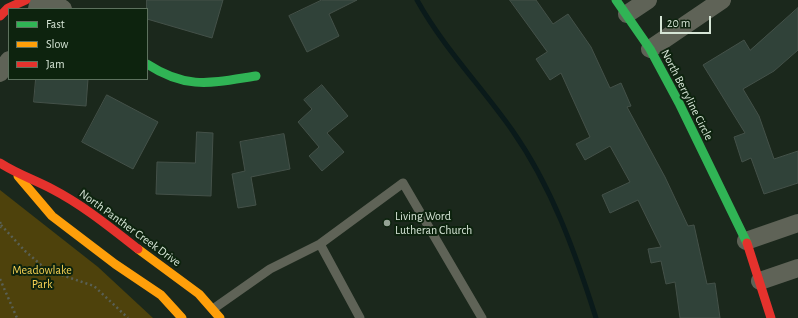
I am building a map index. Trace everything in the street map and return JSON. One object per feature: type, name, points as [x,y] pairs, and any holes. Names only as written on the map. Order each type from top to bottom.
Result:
[{"type":"street","points":[[0,16],[8,8],[26,0]]},
{"type":"street","points":[[50,0],[62,8]]},
{"type":"street","points":[[622,7],[648,0]]},
{"type":"street","points":[[650,49],[722,0]]},
{"type":"street","name":"North Berryline Circle","points":[[622,7],[650,49],[708,162],[746,241],[771,318]]},
{"type":"street","points":[[0,73],[8,61]]},
{"type":"street","points":[[148,65],[172,78],[196,81],[219,82],[256,76]]},
{"type":"street","name":"North Panther Creek Drive","points":[[0,163],[14,172],[54,189],[90,213],[172,272],[199,294],[220,318]]},
{"type":"street","name":"North Panther Creek Drive","points":[[14,172],[52,216],[115,264],[161,295],[182,318]]},
{"type":"street","points":[[746,241],[798,223]]},
{"type":"street","points":[[760,281],[798,268]]},
{"type":"lane","points":[[213,309],[270,269],[320,244],[402,184],[482,318]]},
{"type":"lane","points":[[320,244],[360,318]]},
{"type":"path","points":[[0,225],[25,251],[47,270],[94,286],[128,318]]},
{"type":"path","points":[[0,279],[17,318]]},
{"type":"green space","name":"Meadowlake Park","points":[[0,190],[98,267],[153,318],[0,318]]},
{"type":"building","points":[[147,0],[223,0],[212,38],[148,19]]},
{"type":"building","points":[[322,0],[357,0],[329,14],[339,36],[307,52],[289,16]]},
{"type":"building","points":[[510,0],[536,0],[553,24],[568,14],[591,47],[610,88],[621,83],[631,106],[627,107],[665,177],[688,226],[694,225],[707,284],[715,283],[720,318],[680,318],[675,282],[666,284],[661,261],[651,263],[648,249],[661,247],[638,200],[610,213],[602,195],[630,182],[610,146],[585,160],[576,144],[590,137],[561,73],[550,80],[536,59],[547,52]]},
{"type":"building","points":[[798,8],[798,50],[774,71],[743,89],[759,116],[774,159],[798,151],[798,183],[764,194],[751,158],[742,162],[734,137],[745,133],[703,65],[744,40],[750,50]]},
{"type":"building","points":[[36,80],[88,80],[86,106],[34,102]]},
{"type":"building","points":[[322,85],[348,116],[327,133],[344,152],[322,171],[309,156],[319,147],[298,122],[312,109],[304,100]]},
{"type":"building","points":[[107,95],[158,122],[133,169],[82,142]]},
{"type":"building","points":[[197,132],[213,133],[211,196],[156,194],[157,162],[195,163]]},
{"type":"building","points":[[284,134],[290,169],[251,177],[256,205],[238,208],[232,174],[245,171],[240,142]]},
{"type":"waterway","points":[[417,0],[438,34],[512,130],[539,174],[551,197],[571,245],[596,318]]},
{"type":"traffic: fast","points":[[616,0],[650,49],[679,103],[747,243]]},
{"type":"traffic: fast","points":[[148,65],[175,78],[187,81],[226,81],[256,76]]},
{"type":"traffic: slow","points":[[18,176],[52,216],[115,264],[161,295],[182,318]]},
{"type":"traffic: slow","points":[[138,249],[199,294],[220,318]]},
{"type":"traffic: jam","points":[[0,16],[8,8],[26,0]]},
{"type":"traffic: jam","points":[[0,163],[75,202],[138,249]]},
{"type":"traffic: jam","points":[[747,243],[771,318]]},
{"type":"place","name":"Living Word Lutheran Church","points":[[387,223]]}]
